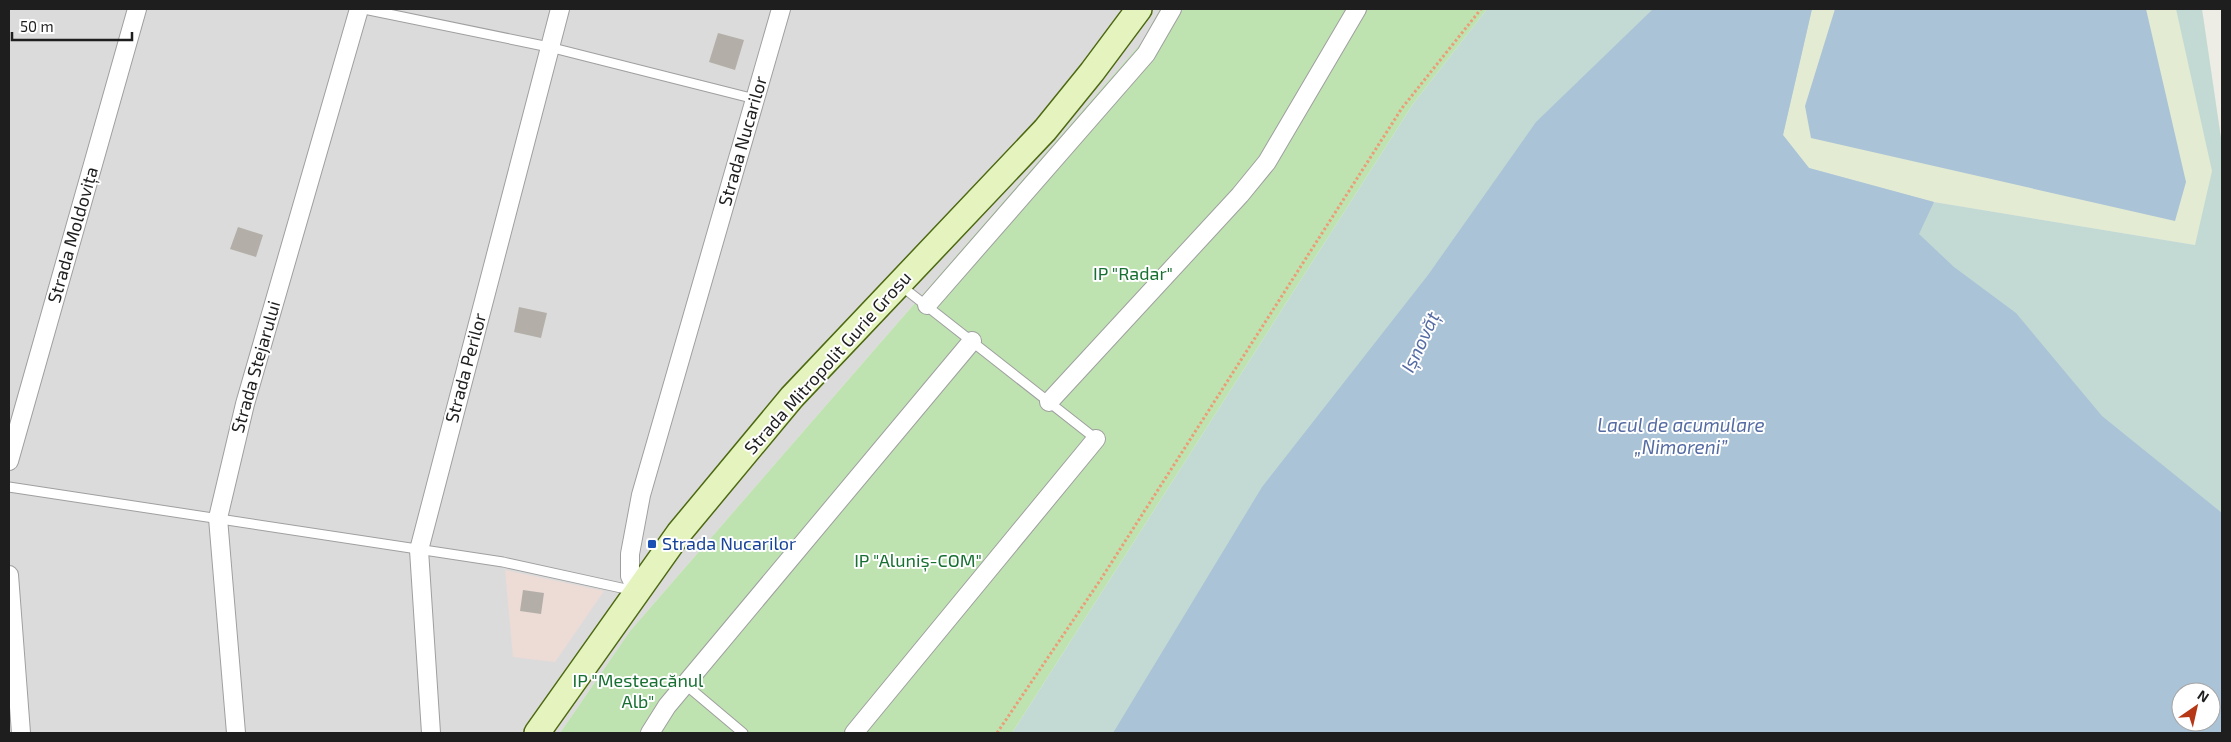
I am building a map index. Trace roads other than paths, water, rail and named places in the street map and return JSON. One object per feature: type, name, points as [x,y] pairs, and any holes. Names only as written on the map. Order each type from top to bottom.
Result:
[{"type":"main road","name":"Strada Mitropolit Gurie Grosu","points":[[537,733],[680,533],[792,397],[1045,130],[1092,72],[1139,9]]},
{"type":"street","name":"Strada Moldovița","points":[[9,461],[138,9]]},
{"type":"street","name":"Strada Stejarului","points":[[236,733],[218,518],[245,404],[360,9]]},
{"type":"street","name":"Strada Perilor","points":[[431,733],[419,550],[560,9]]},
{"type":"street","name":"Strada Nucarilor","points":[[637,591],[630,576],[630,554],[641,495],[781,9]]},
{"type":"street","points":[[927,306],[1146,54],[1172,9]]},
{"type":"street","points":[[1049,402],[1240,195],[1267,162],[1357,9]]},
{"type":"street","points":[[650,733],[667,706],[972,341]]},
{"type":"street","points":[[854,733],[1096,439]]},
{"type":"street","points":[[9,575],[22,733]]},
{"type":"lane","points":[[364,9],[549,47],[755,99]]},
{"type":"lane","points":[[899,284],[1096,439]]},
{"type":"lane","points":[[9,487],[503,562],[637,591]]},
{"type":"lane","points":[[686,685],[743,733]]},
{"type":"water","name":"Lacul de acumulare „Nimoreni”","points":[[1653,9],[1812,9],[1783,135],[1809,168],[1934,202],[1919,234],[1954,267],[2016,313],[2102,416],[2222,513],[2222,733],[1113,733],[1262,487],[1428,275],[1536,122]]},
{"type":"water","points":[[1835,9],[2146,9],[2186,182],[2175,221],[1811,138],[1805,106]]},
{"type":"place","name":"Strada Nucarilor","points":[[652,544]]},
{"type":"park label","name":"IP \"Radar\"","points":[[1133,274]]},
{"type":"park label","name":"IP \"Aluniș-COM\"","points":[[918,561]]},
{"type":"park label","name":"IP \"Mesteacănul Alb\"","points":[[638,691]]},
{"type":"water label","name":"Ișnovăț","points":[[1420,342]]}]
